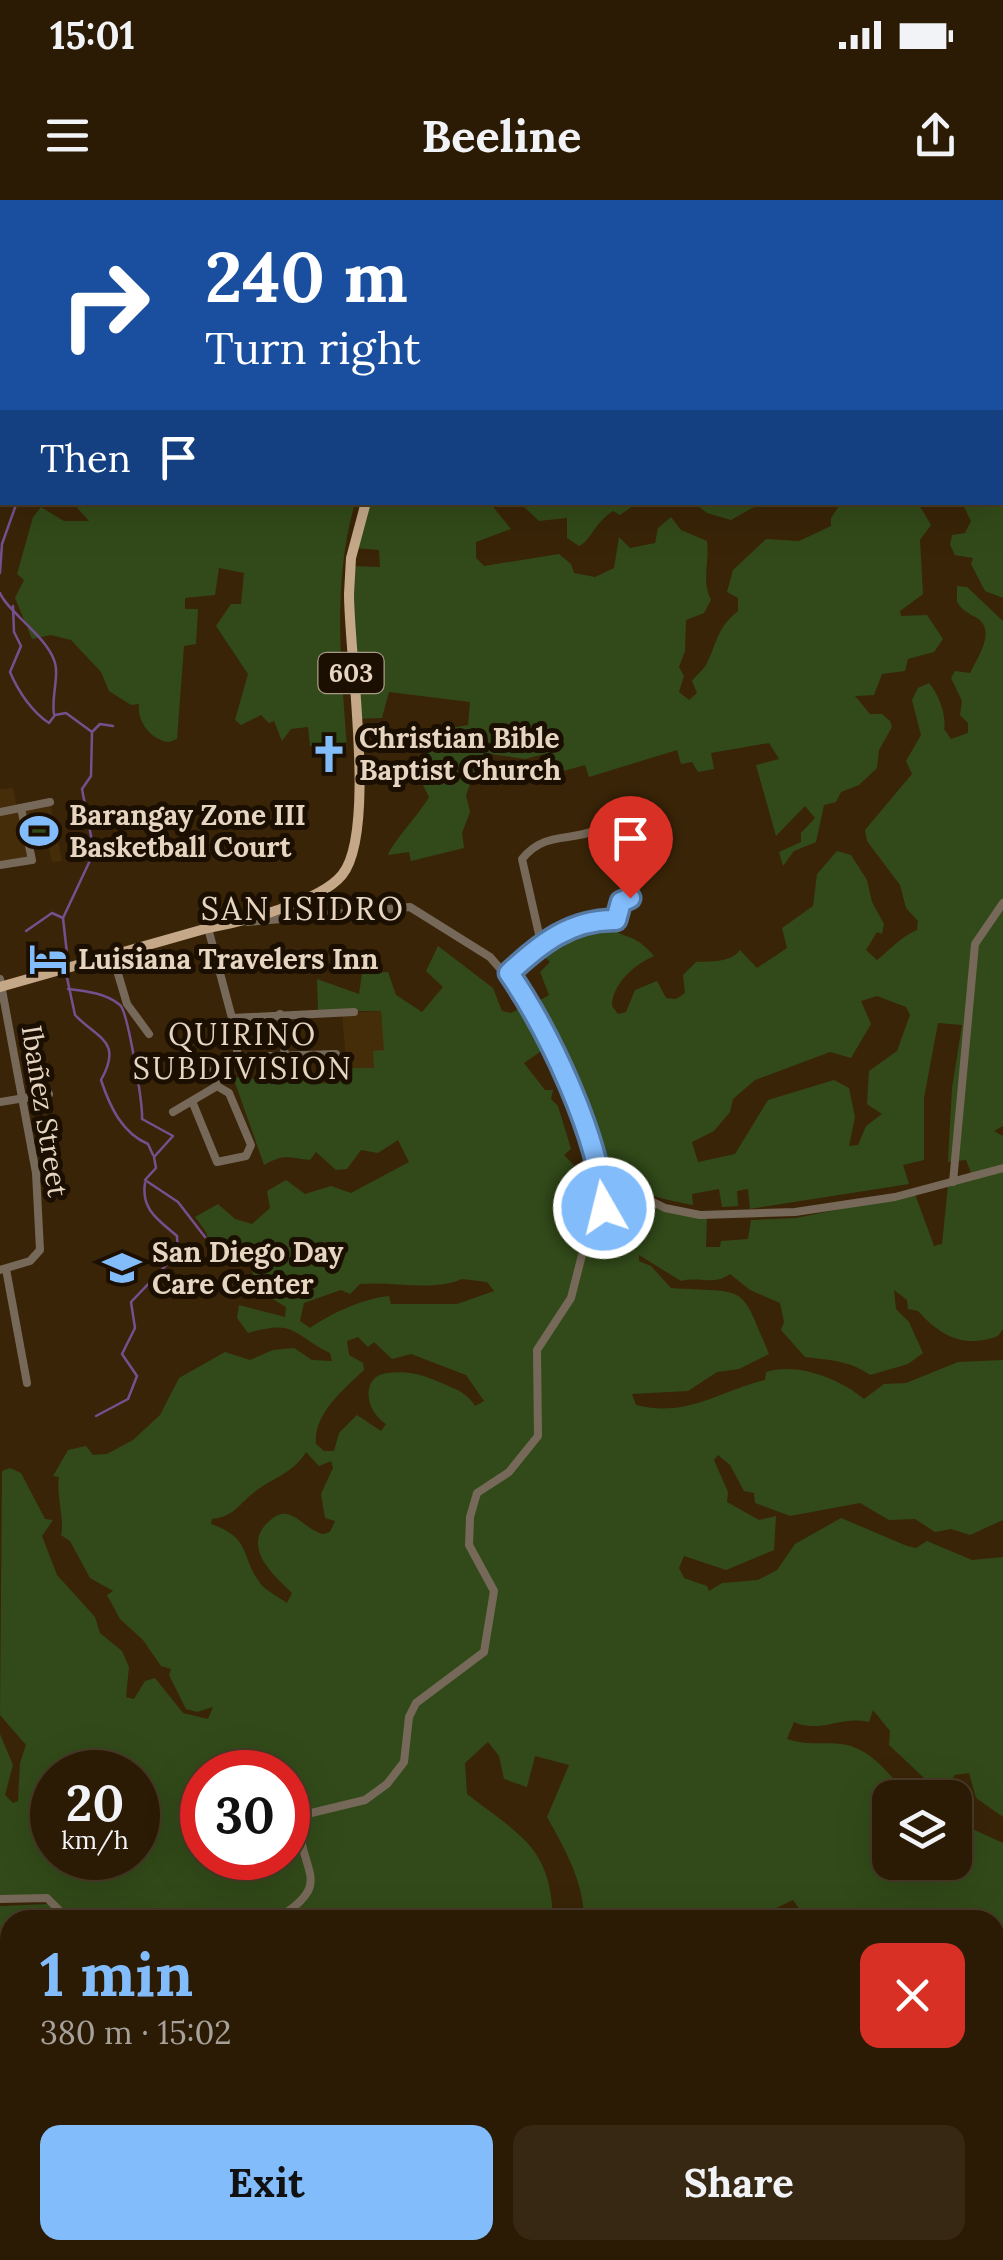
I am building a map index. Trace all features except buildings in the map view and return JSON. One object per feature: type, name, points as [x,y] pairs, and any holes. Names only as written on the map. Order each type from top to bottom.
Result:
[{"type":"main road","name":"603","points":[[1,987],[208,928],[239,923],[332,885],[351,862],[360,786],[349,594],[351,558],[365,505]]},
{"type":"main road","points":[[294,901],[298,919]]},
{"type":"street","points":[[0,812],[50,802]]},
{"type":"street","points":[[0,866],[32,860],[21,808]]},
{"type":"street","points":[[541,943],[522,859],[531,848],[567,833],[596,830]]},
{"type":"street","points":[[509,973],[541,943],[582,924],[616,920],[621,902],[635,896]]},
{"type":"street","points":[[953,1182],[975,944],[1003,903]]},
{"type":"street","points":[[239,923],[410,907],[509,973],[545,1038],[601,1167],[608,1179],[639,1198],[700,1215],[795,1212],[895,1197],[1003,1168]]},
{"type":"street","points":[[208,928],[232,1018],[238,1058]]},
{"type":"street","points":[[112,957],[126,1004],[150,1034]]},
{"type":"street","name":"Ibañez Street","points":[[0,979],[36,1173],[40,1250],[30,1261],[3,1269]]},
{"type":"street","points":[[232,1018],[354,1012]]},
{"type":"street","points":[[280,1014],[285,1056]]},
{"type":"street","points":[[0,1043],[12,1041]]},
{"type":"street","points":[[192,1101],[217,1162],[246,1156],[251,1145],[229,1094],[217,1086],[212,1071],[238,1058],[336,1054]]},
{"type":"street","points":[[173,1112],[217,1086]]},
{"type":"street","points":[[0,1102],[49,1094]]},
{"type":"street","points":[[293,1910],[306,1900],[313,1882],[298,1826],[307,1814],[365,1800],[387,1784],[404,1762],[409,1717],[416,1703],[484,1652],[494,1591],[469,1545],[470,1516],[478,1493],[509,1472],[538,1436],[537,1350],[571,1298],[583,1252],[604,1208],[601,1167]]},
{"type":"street","points":[[3,1269],[28,1383]]},
{"type":"street","points":[[0,1900],[47,1898],[59,1910]]},
{"type":"shaded area","points":[[13,788],[17,808],[50,803],[62,861],[52,862],[48,845],[29,848],[31,858],[0,864],[0,789]]},
{"type":"shaded area","points":[[382,1011],[385,1050],[375,1068],[347,1070],[342,1013]]},
{"type":"green space","points":[[75,505],[355,505],[341,594],[347,748],[310,746],[308,727],[291,729],[282,741],[274,721],[269,723],[261,715],[241,725],[235,720],[248,674],[216,626],[231,604],[241,604],[244,573],[219,568],[215,595],[185,598],[185,609],[198,609],[196,644],[184,646],[177,739],[169,742],[146,729],[139,704],[131,705],[109,691],[101,672],[71,640],[51,635],[32,639],[15,598],[24,580],[17,574],[33,517],[41,507],[64,521],[89,521]]},
{"type":"green space","points":[[366,505],[492,505],[511,529],[476,542],[476,558],[484,566],[559,554],[571,564],[574,573],[595,577],[614,568],[619,537],[630,548],[655,543],[658,528],[671,517],[681,530],[707,541],[711,600],[704,613],[686,620],[685,651],[679,667],[684,676],[679,692],[689,700],[697,693],[692,681],[707,664],[722,628],[738,611],[738,598],[727,592],[733,570],[766,539],[799,541],[831,526],[831,518],[840,505],[919,505],[931,525],[920,540],[923,594],[900,611],[901,616],[927,615],[943,639],[934,652],[908,659],[905,671],[882,674],[874,695],[855,696],[870,714],[882,714],[892,727],[879,750],[877,768],[859,785],[841,792],[836,802],[824,805],[816,842],[794,851],[783,866],[779,852],[801,842],[801,833],[815,818],[805,806],[776,836],[756,765],[779,759],[769,743],[711,753],[714,769],[698,772],[692,762],[681,764],[677,750],[589,777],[585,765],[560,772],[550,783],[548,753],[525,759],[490,754],[480,758],[466,795],[470,812],[462,833],[464,848],[411,861],[409,852],[388,855],[429,797],[422,783],[426,732],[468,725],[470,702],[389,692],[382,718],[354,719],[352,566],[380,567],[379,550],[353,548]]},
{"type":"green space","points":[[522,505],[634,505],[620,515],[613,511],[579,546],[567,538],[567,518],[539,521]]},
{"type":"green space","points":[[697,505],[767,505],[731,520],[707,513]]},
{"type":"green space","points":[[963,505],[1003,505],[1003,598],[985,591],[971,564],[973,558],[955,555],[950,545],[952,535],[965,533],[971,521]]},
{"type":"green space","points":[[957,586],[967,587],[1003,621],[1003,1126],[994,1131],[1003,1136],[1003,1164],[971,1173],[966,1160],[948,1162],[952,1088],[962,1025],[938,1023],[924,1098],[924,1160],[903,1165],[909,1184],[750,1209],[748,1189],[737,1191],[738,1206],[722,1207],[719,1189],[692,1194],[693,1205],[631,1187],[601,1162],[533,1004],[549,995],[540,972],[550,962],[543,955],[533,963],[529,958],[582,927],[606,924],[640,943],[654,956],[639,964],[620,983],[612,1006],[618,1014],[626,1012],[635,990],[657,981],[666,998],[676,999],[685,993],[683,975],[696,962],[726,959],[740,950],[757,968],[787,948],[782,928],[813,906],[817,874],[837,851],[851,855],[867,880],[872,902],[884,924],[882,934],[877,932],[866,950],[877,960],[917,930],[918,921],[906,908],[900,885],[867,841],[865,830],[912,774],[906,761],[921,735],[912,700],[918,688],[929,683],[932,687],[943,711],[944,729],[951,739],[968,733],[968,723],[960,715],[962,701],[951,678],[955,671],[970,673],[984,645],[985,630],[983,623],[957,602]],"holes":[[[877,996],[906,1007],[910,1015],[897,1051],[869,1071],[867,1104],[882,1114],[866,1126],[858,1145],[849,1146],[855,1117],[849,1088],[834,1080],[768,1100],[735,1154],[698,1162],[692,1142],[714,1131],[730,1112],[733,1099],[755,1080],[830,1052],[851,1058],[871,1024],[861,1001]]]},
{"type":"green space","name":"Barangay Zone III Basketball Court","points":[[44,815],[50,843],[34,846],[28,818]]},
{"type":"green space","points":[[438,946],[493,988],[502,1011],[511,1013],[527,1005],[547,1047],[524,1063],[545,1090],[553,1090],[551,1099],[558,1106],[571,1149],[564,1155],[574,1165],[575,1183],[590,1189],[591,1216],[603,1216],[606,1200],[611,1198],[608,1182],[637,1200],[707,1217],[706,1247],[720,1247],[721,1241],[748,1239],[751,1220],[796,1218],[915,1194],[934,1246],[942,1244],[948,1185],[1003,1168],[1003,1329],[998,1336],[975,1341],[954,1338],[918,1311],[908,1309],[907,1300],[894,1290],[896,1309],[909,1322],[923,1353],[908,1364],[870,1375],[846,1364],[805,1357],[781,1330],[784,1322],[780,1303],[750,1290],[730,1274],[718,1279],[681,1281],[639,1255],[639,1261],[651,1266],[671,1288],[715,1290],[738,1296],[752,1314],[769,1354],[739,1369],[717,1372],[688,1391],[632,1394],[636,1405],[687,1406],[765,1380],[766,1372],[790,1369],[830,1379],[864,1399],[884,1384],[906,1383],[958,1362],[1003,1360],[1003,1520],[970,1535],[951,1529],[935,1532],[915,1519],[889,1520],[860,1503],[790,1516],[755,1503],[754,1493],[744,1491],[730,1465],[718,1455],[714,1460],[728,1492],[727,1502],[759,1520],[776,1516],[774,1550],[726,1570],[684,1556],[679,1568],[684,1578],[707,1586],[709,1591],[722,1583],[758,1580],[777,1570],[795,1544],[841,1518],[907,1546],[916,1548],[927,1541],[972,1560],[1003,1557],[1003,1817],[976,1798],[969,1773],[955,1775],[951,1780],[926,1780],[889,1745],[890,1731],[873,1710],[869,1722],[813,1726],[794,1722],[787,1739],[851,1746],[877,1762],[894,1780],[872,1780],[872,1880],[972,1880],[972,1829],[1003,1843],[1003,1910],[800,1910],[793,1900],[772,1910],[583,1910],[577,1879],[547,1817],[569,1765],[535,1756],[527,1787],[504,1779],[499,1756],[488,1742],[465,1763],[467,1794],[530,1845],[546,1875],[552,1910],[62,1910],[47,1896],[0,1895],[0,1734],[13,1765],[5,1795],[13,1803],[18,1801],[20,1763],[26,1745],[0,1715],[2,1471],[10,1468],[21,1473],[45,1519],[53,1520],[42,1536],[57,1575],[95,1617],[100,1633],[122,1651],[129,1667],[126,1697],[134,1699],[145,1681],[155,1678],[183,1713],[208,1719],[213,1707],[197,1712],[186,1709],[169,1675],[171,1669],[161,1666],[143,1640],[120,1619],[107,1595],[113,1591],[90,1578],[70,1541],[61,1535],[59,1477],[53,1476],[68,1450],[86,1446],[93,1455],[107,1454],[133,1440],[160,1415],[179,1378],[225,1352],[250,1360],[273,1350],[294,1348],[312,1360],[332,1361],[330,1353],[285,1328],[248,1333],[237,1318],[239,1305],[285,1317],[286,1307],[259,1291],[247,1258],[213,1256],[206,1232],[195,1217],[218,1204],[235,1219],[252,1224],[270,1208],[267,1191],[286,1180],[305,1194],[331,1186],[351,1193],[409,1162],[398,1140],[378,1153],[361,1150],[347,1169],[336,1170],[316,1152],[310,1160],[282,1158],[264,1165],[233,1077],[284,1082],[287,1076],[314,1074],[318,1084],[335,1081],[334,1076],[341,1076],[340,1068],[374,1068],[373,1051],[384,1050],[381,1011],[318,1011],[317,979],[359,994],[362,974],[388,972],[396,995],[422,1012],[443,987],[426,971]],"holes":[[[462,1279],[487,1282],[494,1291],[457,1304],[391,1304],[389,1296],[348,1307],[310,1328],[300,1321],[304,1303],[341,1290],[350,1294],[360,1284],[426,1286]],[[358,1337],[368,1347],[374,1342],[392,1359],[411,1354],[466,1375],[484,1401],[475,1406],[458,1390],[418,1374],[379,1375],[368,1394],[373,1411],[386,1424],[381,1431],[357,1415],[339,1433],[334,1451],[324,1451],[316,1444],[320,1422],[332,1402],[364,1370],[363,1363],[349,1355],[347,1341]],[[306,1452],[319,1466],[331,1461],[333,1468],[321,1494],[325,1518],[335,1521],[330,1532],[323,1534],[281,1514],[268,1522],[260,1534],[258,1543],[264,1562],[292,1593],[287,1603],[260,1583],[239,1542],[211,1524],[212,1519],[232,1512],[257,1490],[290,1470]]]},
{"type":"green space","points":[[49,1904],[54,1910],[0,1910],[0,1906]]},
{"type":"waterway","points":[[0,573],[2,544],[16,505]]},
{"type":"waterway","points":[[0,593],[43,641],[54,660],[54,714]]},
{"type":"waterway","points":[[13,606],[14,632],[21,646],[10,672],[21,694],[49,723],[55,715],[66,713],[92,732],[91,776],[82,789],[94,852],[63,918],[68,963]]},
{"type":"waterway","points":[[93,731],[100,724],[113,726]]},
{"type":"waterway","points":[[26,931],[52,913],[63,918]]},
{"type":"waterway","points":[[66,973],[75,1015],[109,1049],[101,1080],[108,1100],[124,1126],[148,1144],[153,1155]]},
{"type":"waterway","points":[[68,989],[102,995],[120,1005],[131,1040],[142,1119],[173,1136],[154,1157],[156,1168],[145,1180],[178,1202],[205,1237]]},
{"type":"waterway","points":[[96,1416],[128,1399],[137,1376],[122,1354],[135,1328],[131,1302],[178,1253],[177,1236],[148,1207],[145,1183]]},
{"type":"place","name":"Christian Bible Baptist Church","points":[[329,754]]},
{"type":"place","name":"Barangay Zone III Basketball Court","points":[[39,831]]},
{"type":"place","name":"Luisiana Travelers Inn","points":[[48,959]]},
{"type":"place","name":"San Diego Day Care Center","points":[[122,1268]]},
{"type":"district","name":"SAN ISIDRO","points":[[303,908]]},
{"type":"district","name":"QUIRINO SUBDIVISION","points":[[243,1051]]},
{"type":"route","points":[[604,1208],[601,1167],[545,1038],[509,973],[541,943],[582,924],[616,920],[621,902],[630,898]]}]
